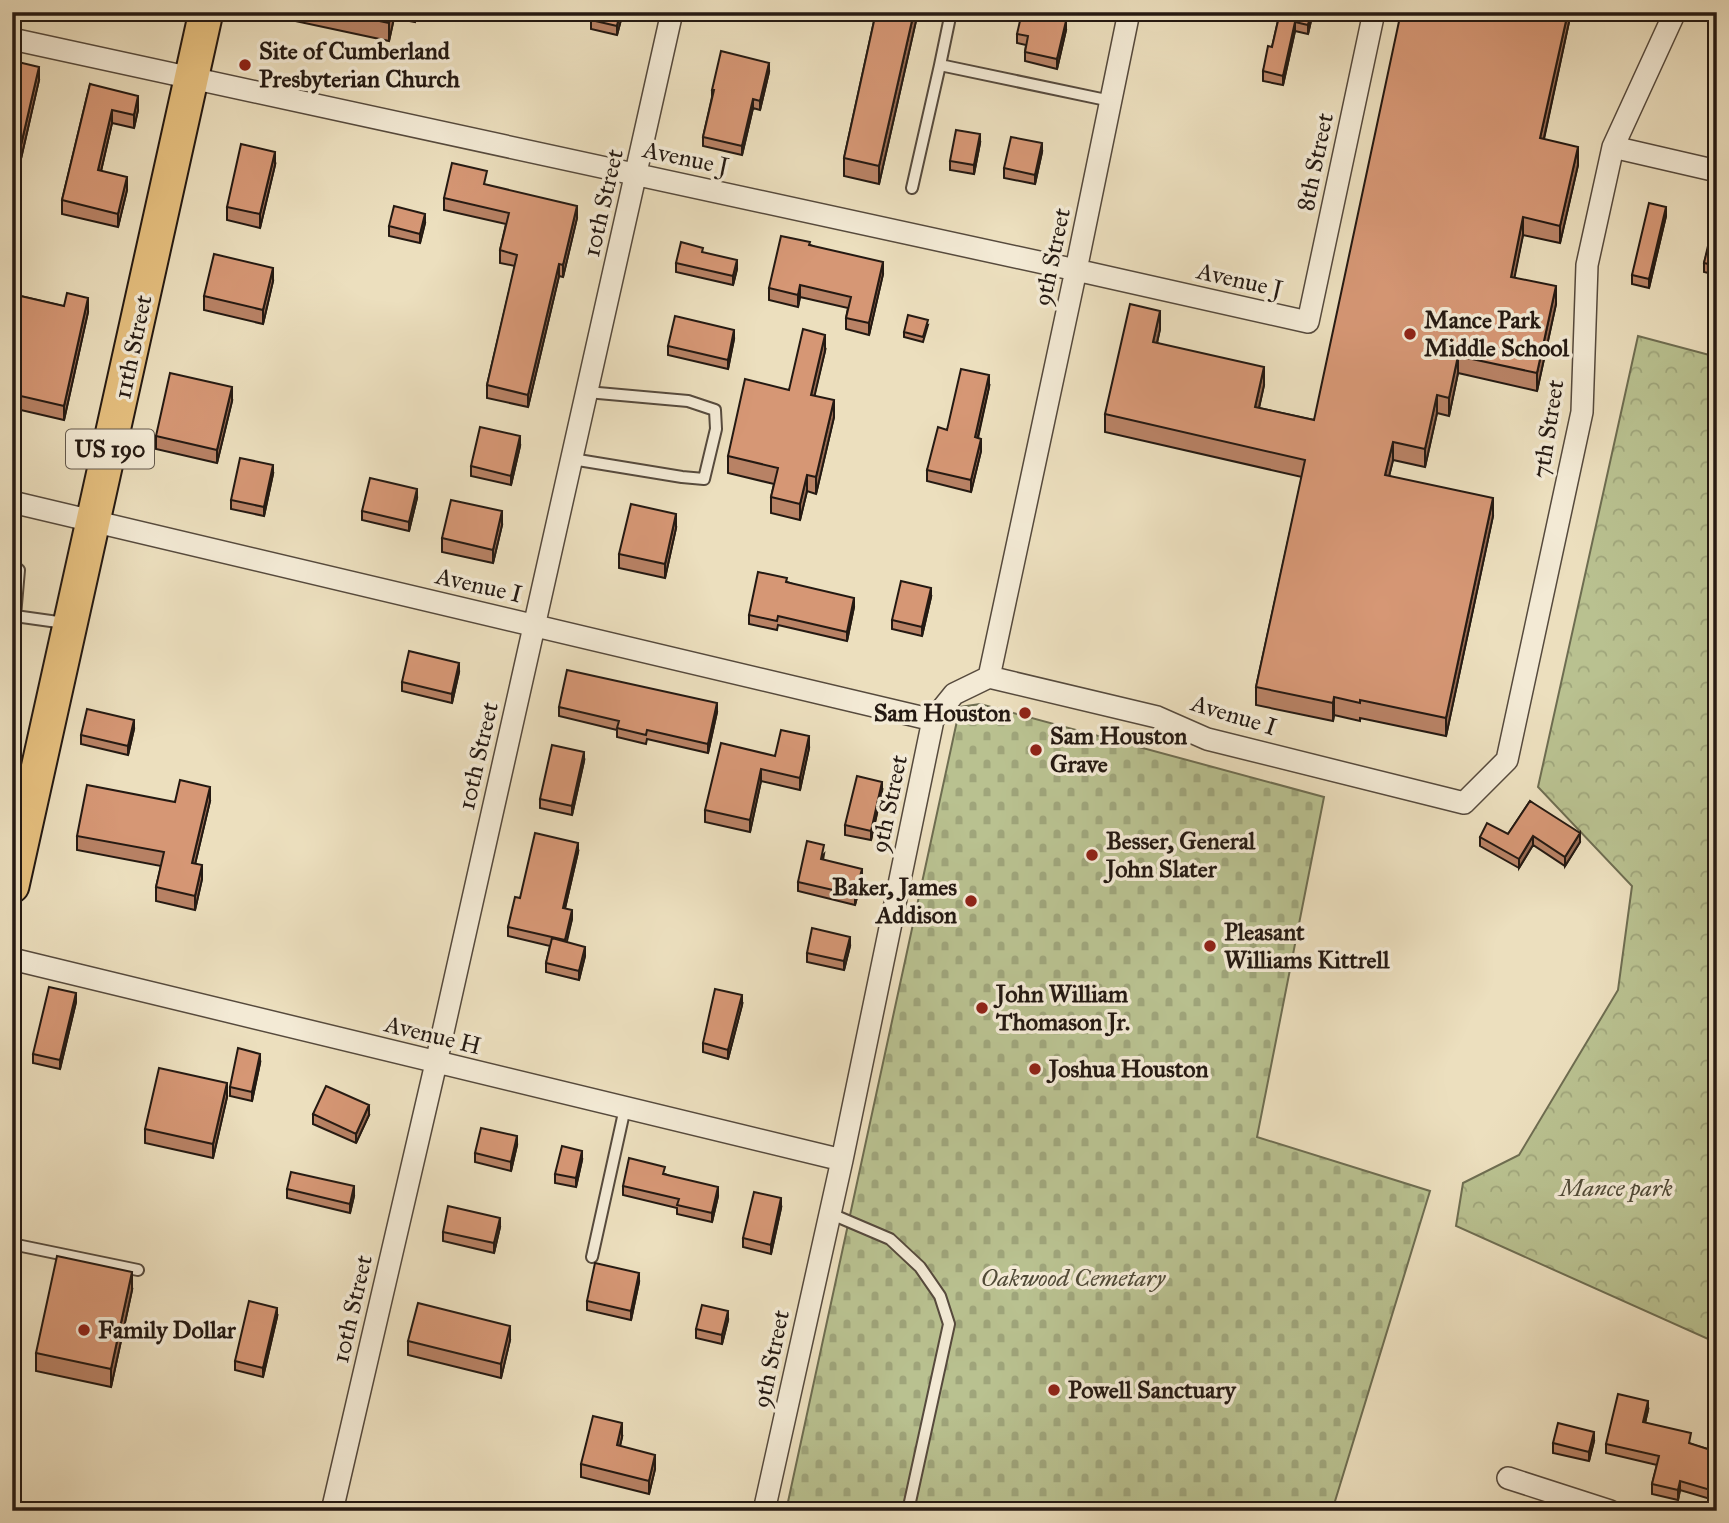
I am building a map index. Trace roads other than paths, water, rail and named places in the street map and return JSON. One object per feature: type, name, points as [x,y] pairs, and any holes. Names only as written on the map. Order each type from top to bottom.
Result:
[{"type":"main road","name":"11th Street","points":[[12,886],[18,830],[71,624],[206,12]]},
{"type":"street","name":"10th Street","points":[[331,1511],[436,1063],[672,12]]},
{"type":"street","name":"9th Street","points":[[764,1511],[842,1160],[933,720],[954,694],[989,677],[1129,12]]},
{"type":"street","name":"8th Street","points":[[1308,322],[1374,12]]},
{"type":"street","name":"7th Street","points":[[1464,803],[1507,760],[1582,412],[1587,265],[1613,147],[1675,12]]},
{"type":"street","name":"Avenue J","points":[[12,39],[1308,322]]},
{"type":"street","points":[[1613,147],[1717,171]]},
{"type":"street","name":"Avenue I","points":[[12,502],[933,720]]},
{"type":"street","name":"Avenue I","points":[[989,677],[1157,717],[1207,739],[1464,803]]},
{"type":"street","name":"Avenue H","points":[[12,959],[842,1160]]},
{"type":"street","points":[[1508,1478],[1610,1511]]},
{"type":"lane","points":[[912,188],[950,18]]},
{"type":"lane","points":[[940,65],[1111,101]]},
{"type":"lane","points":[[572,459],[704,479],[716,429],[715,410],[688,401],[587,392]]},
{"type":"lane","points":[[12,569],[19,570],[14,616],[71,624]]},
{"type":"lane","points":[[592,1257],[625,1108]]},
{"type":"lane","points":[[830,1213],[890,1239],[920,1267],[940,1296],[948,1324],[908,1511]]},
{"type":"lane","points":[[12,1244],[138,1270]]},
{"type":"place","name":"Site of Cumberland Presbyterian Church","points":[[245,65]]},
{"type":"place","name":"Mance Park Middle School","points":[[1410,334]]},
{"type":"place","name":"Sam Houston","points":[[1025,713]]},
{"type":"place","name":"Sam Houston Grave","points":[[1036,750]]},
{"type":"place","name":"Besser, General John Slater","points":[[1092,855]]},
{"type":"place","name":"Baker, James Addison","points":[[971,901]]},
{"type":"place","name":"Pleasant Williams Kittrell","points":[[1210,946]]},
{"type":"place","name":"John William Thomason Jr.","points":[[982,1008]]},
{"type":"place","name":"Joshua Houston","points":[[1035,1069]]},
{"type":"place","name":"Family Dollar","points":[[84,1330]]},
{"type":"place","name":"Powell Sanctuary","points":[[1054,1390]]},
{"type":"park label","name":"Mance park","points":[[1616,1188]]},
{"type":"park label","name":"Oakwood Cemetary","points":[[1073,1278]]}]
